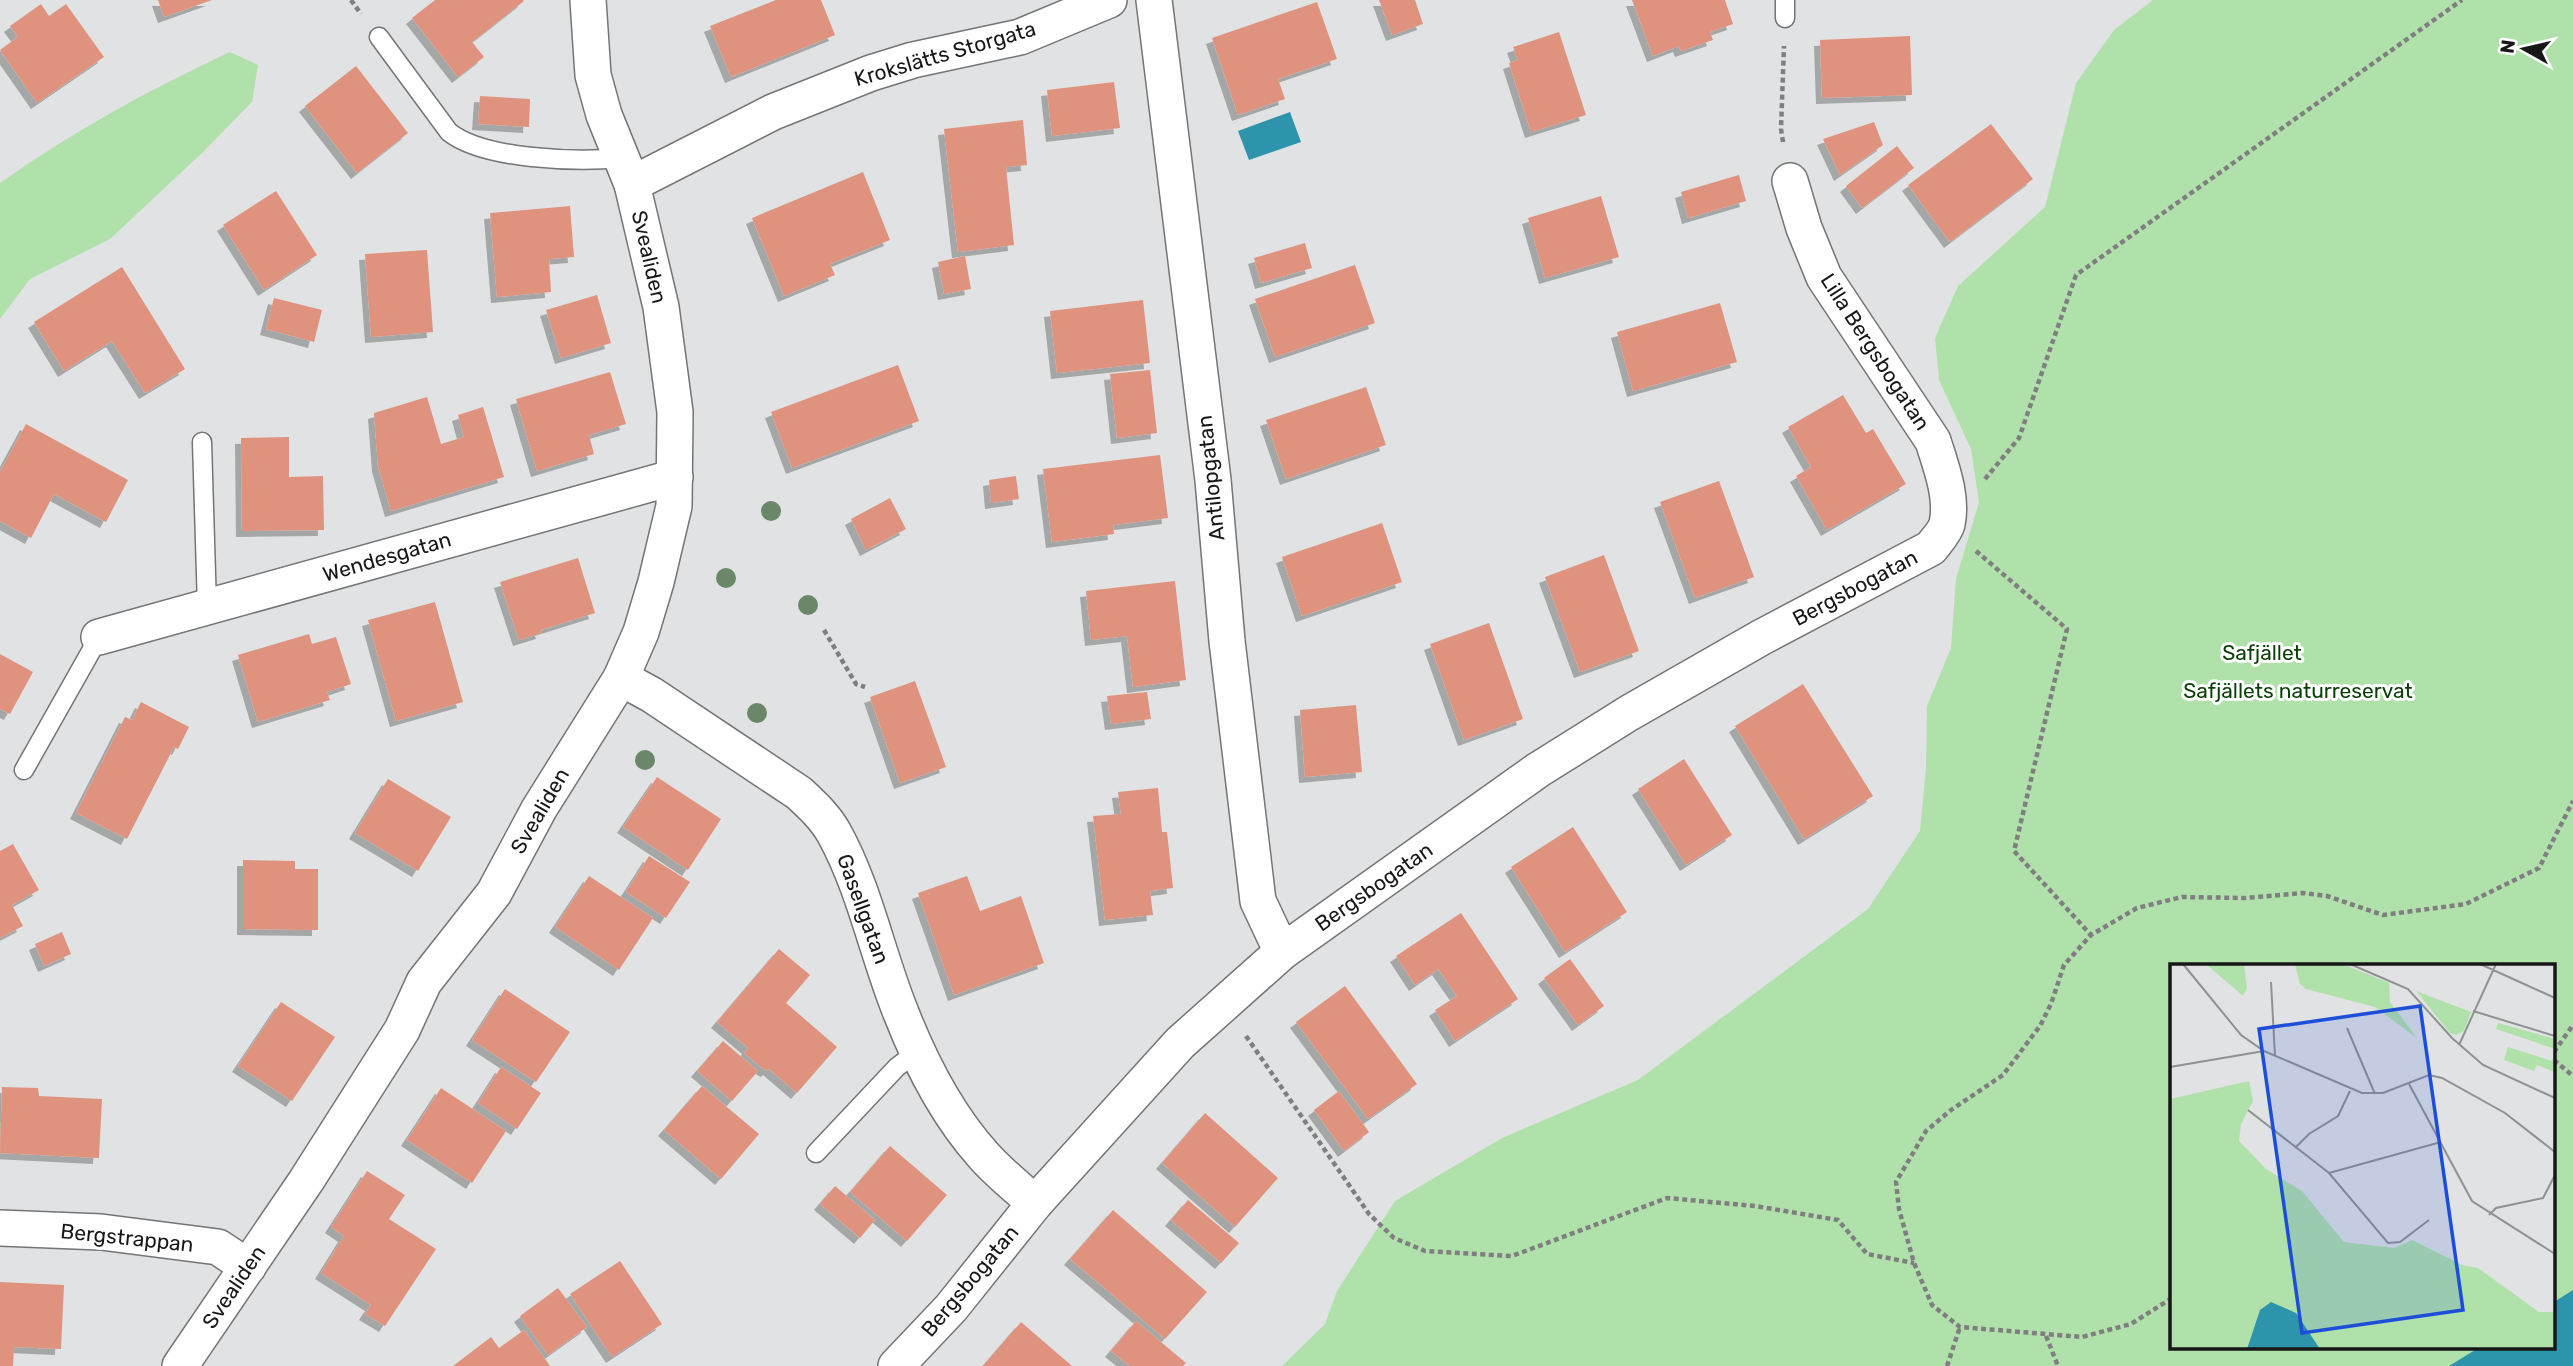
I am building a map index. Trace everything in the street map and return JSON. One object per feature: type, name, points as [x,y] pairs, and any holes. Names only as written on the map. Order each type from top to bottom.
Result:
[{"type":"street","name":"Svealiden","points":[[193,1361],[248,1267],[402,1030],[424,982],[494,893],[539,809],[621,678],[641,632],[656,582],[674,506],[675,412],[658,295],[627,171],[604,115],[593,75],[587,0]]},
{"type":"street","name":"Krokslätts Storgata","points":[[627,171],[871,73],[914,60],[1020,37],[1109,0]]},
{"type":"street","name":"Antilopgatan","points":[[1154,0],[1213,480],[1241,769],[1258,901],[1282,952]]},
{"type":"street","name":"Lilla Bergsbogatan","points":[[1790,181],[1804,228],[1824,277],[1933,441],[1943,471],[1948,499],[1947,526]]},
{"type":"street","name":"Wendesgatan","points":[[99,637],[675,477]]},
{"type":"street","name":"Bergsbogatan","points":[[896,1366],[951,1308],[1035,1203],[1180,1043],[1282,952],[1538,770],[1648,701],[1762,636],[1931,548],[1947,526]]},
{"type":"street","name":"Gasellgatan","points":[[621,678],[652,695],[799,793],[819,812],[833,831],[852,872],[917,1052],[951,1113],[984,1157],[1035,1203]]},
{"type":"street","name":"Bergstrappan","points":[[0,1228],[101,1232],[218,1247],[248,1267]]},
{"type":"lane","points":[[379,37],[449,132],[461,141],[477,148],[627,171]]},
{"type":"lane","points":[[202,442],[207,607]]},
{"type":"lane","points":[[24,770],[99,637]]},
{"type":"lane","points":[[816,1153],[897,1067],[917,1052]]},
{"type":"path","points":[[2091,935],[2014,851],[2067,629],[1947,526],[2019,438],[2077,275],[2462,0]]},
{"type":"path","points":[[1781,130],[1785,9]]},
{"type":"path","points":[[824,630],[856,684],[864,687]]},
{"type":"path","points":[[2170,1299],[2131,1324],[2082,1337],[1960,1327],[1932,1305],[1914,1263],[1899,1209],[1896,1182],[1926,1131],[1951,1110],[2003,1075],[2040,1026],[2051,1004],[2064,965],[2091,935],[2137,908],[2182,897],[2245,898],[2303,893],[2327,897],[2383,915],[2466,904],[2539,868],[2573,801]]},
{"type":"path","points":[[1224,1004],[1369,1214],[1394,1238],[1425,1251],[1512,1256],[1667,1198],[1755,1206],[1838,1220],[1867,1254],[1914,1263]]},
{"type":"path","points":[[2556,1049],[2573,1025]]},
{"type":"path","points":[[2556,1062],[2573,1076]]},
{"type":"path","points":[[1947,1366],[1960,1327]]},
{"type":"path","points":[[2046,1336],[2058,1366]]},
{"type":"green space","name":"Safjället","points":[[2153,0],[2573,0],[2573,1366],[1282,1366],[1325,1324],[1337,1291],[1395,1201],[1502,1138],[1638,1080],[1868,909],[1920,831],[1926,769],[1927,706],[1951,648],[1956,579],[1979,502],[1971,449],[1939,380],[1935,338],[1958,286],[2045,207],[2076,83],[2114,30]]},
{"type":"green space","points":[[230,52],[258,65],[252,102],[110,239],[30,279],[0,319],[0,183],[112,112]]},
{"type":"water","points":[[1290,112],[1301,142],[1249,160],[1238,131]]},
{"type":"water","points":[[2573,1290],[2573,1366],[2449,1366],[2478,1348],[2556,1348],[2556,1301]]},
{"type":"building","points":[[158,0],[212,0],[164,17]]},
{"type":"building","points":[[435,0],[524,1],[472,42],[484,57],[458,77],[412,18]]},
{"type":"building","points":[[776,0],[821,0],[835,35],[731,77],[710,26]]},
{"type":"building","points":[[1379,0],[1415,0],[1423,24],[1392,35]]},
{"type":"building","points":[[1632,0],[1725,0],[1733,24],[1710,32],[1713,40],[1681,51],[1679,46],[1653,56]]},
{"type":"building","points":[[1317,2],[1337,59],[1278,79],[1285,99],[1238,115],[1212,38]]},
{"type":"building","points":[[41,4],[49,16],[66,4],[104,57],[37,103],[0,50],[18,37],[10,26]]},
{"type":"building","points":[[1559,32],[1586,115],[1531,132],[1509,63],[1518,60],[1513,47]]},
{"type":"building","points":[[1910,36],[1912,95],[1822,98],[1820,40]]},
{"type":"building","points":[[356,66],[408,133],[357,173],[305,106]]},
{"type":"building","points":[[1114,82],[1120,128],[1052,136],[1047,90]]},
{"type":"building","points":[[480,96],[530,99],[529,127],[478,124]]},
{"type":"building","points":[[1023,120],[1027,165],[1006,167],[1014,245],[958,252],[944,129]]},
{"type":"building","points":[[1874,122],[1883,145],[1840,175],[1823,139]]},
{"type":"building","points":[[1991,124],[2033,179],[1950,242],[1908,185]]},
{"type":"building","points":[[1897,146],[1914,168],[1862,208],[1846,186]]},
{"type":"building","points":[[863,172],[890,240],[830,264],[835,275],[784,296],[752,218]]},
{"type":"building","points":[[1739,175],[1746,201],[1688,218],[1681,192]]},
{"type":"building","points":[[276,191],[317,255],[264,290],[223,225]]},
{"type":"building","points":[[1601,196],[1619,257],[1545,278],[1528,218]]},
{"type":"building","points":[[570,206],[574,257],[549,259],[551,292],[497,297],[490,213]]},
{"type":"building","points":[[1305,243],[1312,268],[1261,283],[1254,258]]},
{"type":"building","points":[[427,250],[433,332],[371,337],[365,254]]},
{"type":"building","points":[[965,256],[971,289],[944,294],[938,262]]},
{"type":"building","points":[[1355,265],[1375,323],[1275,357],[1255,299]]},
{"type":"building","points":[[122,267],[185,369],[145,393],[112,341],[64,371],[34,322]]},
{"type":"building","points":[[597,295],[611,343],[561,358],[546,310]]},
{"type":"building","points":[[274,298],[322,310],[314,342],[266,329]]},
{"type":"building","points":[[1143,300],[1150,363],[1057,373],[1050,311]]},
{"type":"building","points":[[1720,303],[1737,362],[1633,391],[1617,332]]},
{"type":"building","points":[[898,365],[919,421],[792,468],[771,412]]},
{"type":"building","points":[[1150,370],[1157,433],[1117,438],[1110,374]]},
{"type":"building","points":[[610,372],[626,424],[589,435],[594,454],[537,471],[516,399]]},
{"type":"building","points":[[1366,387],[1386,445],[1286,479],[1266,420]]},
{"type":"building","points":[[1843,395],[1866,433],[1873,429],[1906,484],[1827,530],[1796,476],[1811,467],[1788,427]]},
{"type":"building","points":[[427,397],[441,444],[464,437],[458,415],[483,407],[504,477],[391,511],[378,466],[374,413]]},
{"type":"building","points":[[26,424],[128,480],[106,522],[54,494],[31,538],[0,521],[0,472]]},
{"type":"building","points":[[289,437],[289,477],[323,476],[324,530],[242,531],[241,438]]},
{"type":"building","points":[[1160,455],[1168,518],[1113,525],[1114,534],[1052,542],[1043,469]]},
{"type":"building","points":[[1016,476],[1019,499],[991,503],[989,480]]},
{"type":"building","points":[[1719,481],[1754,577],[1695,598],[1660,502]]},
{"type":"building","points":[[890,498],[906,529],[866,550],[851,519]]},
{"type":"building","points":[[1382,523],[1402,582],[1302,616],[1282,557]]},
{"type":"building","points":[[1604,555],[1639,651],[1580,672],[1545,577]]},
{"type":"building","points":[[578,558],[595,613],[519,640],[500,582]]},
{"type":"building","points":[[1175,581],[1186,680],[1133,687],[1127,636],[1091,640],[1086,591]]},
{"type":"building","points":[[435,602],[463,702],[396,721],[368,620]]},
{"type":"building","points":[[1489,623],[1523,719],[1464,740],[1430,644]]},
{"type":"building","points":[[309,634],[312,644],[336,637],[351,684],[327,692],[330,700],[258,722],[238,655]]},
{"type":"building","points":[[0,654],[33,672],[10,714],[0,709]]},
{"type":"building","points":[[915,681],[946,767],[900,783],[870,697]]},
{"type":"building","points":[[1803,684],[1873,796],[1804,839],[1735,726]]},
{"type":"building","points":[[1147,692],[1151,719],[1111,724],[1107,696]]},
{"type":"building","points":[[141,702],[189,727],[178,749],[174,747],[127,839],[76,813],[125,717],[132,720]]},
{"type":"building","points":[[1356,705],[1362,772],[1305,777],[1300,710]]},
{"type":"building","points":[[1684,759],[1732,835],[1686,865],[1638,789]]},
{"type":"building","points":[[657,777],[721,819],[688,870],[623,827]]},
{"type":"building","points":[[388,779],[451,817],[418,871],[355,833]]},
{"type":"building","points":[[1158,788],[1162,832],[1167,832],[1173,888],[1150,891],[1153,915],[1105,920],[1093,816],[1121,814],[1118,792]]},
{"type":"building","points":[[1573,827],[1627,912],[1565,952],[1511,867]]},
{"type":"building","points":[[13,844],[39,890],[12,905],[23,926],[0,938],[0,851]]},
{"type":"building","points":[[649,856],[690,882],[666,918],[626,892]]},
{"type":"building","points":[[243,860],[295,861],[295,869],[318,869],[318,930],[243,929]]},
{"type":"building","points":[[589,876],[653,918],[619,970],[555,927]]},
{"type":"building","points":[[967,876],[980,911],[1021,896],[1044,963],[954,995],[918,893]]},
{"type":"building","points":[[1461,913],[1518,999],[1455,1041],[1435,1010],[1457,996],[1438,969],[1415,985],[1396,956]]},
{"type":"building","points":[[62,932],[71,954],[44,966],[35,944]]},
{"type":"building","points":[[779,949],[810,975],[786,1003],[837,1047],[797,1093],[769,1069],[763,1069],[744,1053],[748,1048],[717,1022]]},
{"type":"building","points":[[1570,959],[1604,1006],[1578,1025],[1544,978]]},
{"type":"building","points":[[1345,986],[1417,1084],[1368,1119],[1296,1022]]},
{"type":"building","points":[[505,989],[570,1032],[536,1082],[472,1040]]},
{"type":"building","points":[[281,1002],[335,1037],[292,1101],[238,1066]]},
{"type":"building","points":[[723,1041],[758,1071],[732,1101],[697,1071]]},
{"type":"building","points":[[501,1067],[541,1093],[517,1129],[478,1103]]},
{"type":"building","points":[[702,1086],[759,1134],[721,1179],[664,1130]]},
{"type":"building","points":[[2,1087],[38,1088],[39,1096],[102,1099],[99,1158],[0,1153]]},
{"type":"building","points":[[441,1088],[506,1131],[472,1183],[407,1140]]},
{"type":"building","points":[[1339,1091],[1369,1132],[1344,1151],[1314,1110]]},
{"type":"building","points":[[1205,1113],[1278,1178],[1235,1227],[1162,1163]]},
{"type":"building","points":[[890,1146],[947,1195],[907,1241],[850,1192]]},
{"type":"building","points":[[367,1171],[405,1195],[389,1219],[436,1249],[385,1326],[365,1314],[371,1305],[321,1273],[344,1236],[331,1227]]},
{"type":"building","points":[[835,1186],[875,1220],[860,1238],[820,1204]]},
{"type":"building","points":[[1188,1200],[1239,1243],[1221,1263],[1171,1220]]},
{"type":"building","points":[[1113,1210],[1207,1292],[1165,1339],[1070,1259]]},
{"type":"building","points":[[620,1261],[662,1324],[612,1357],[570,1294]]},
{"type":"building","points":[[0,1282],[64,1285],[61,1349],[14,1347],[13,1366],[0,1366]]},
{"type":"building","points":[[558,1288],[587,1327],[548,1355],[520,1316]]},
{"type":"building","points":[[1136,1321],[1186,1363],[1183,1366],[1130,1366],[1111,1351]]},
{"type":"building","points":[[1021,1322],[1072,1366],[983,1366]]},
{"type":"building","points":[[524,1330],[550,1366],[453,1366],[491,1337],[499,1348]]},
{"type":"park label","name":"Safjällets naturreservat","points":[[2298,691]]}]
